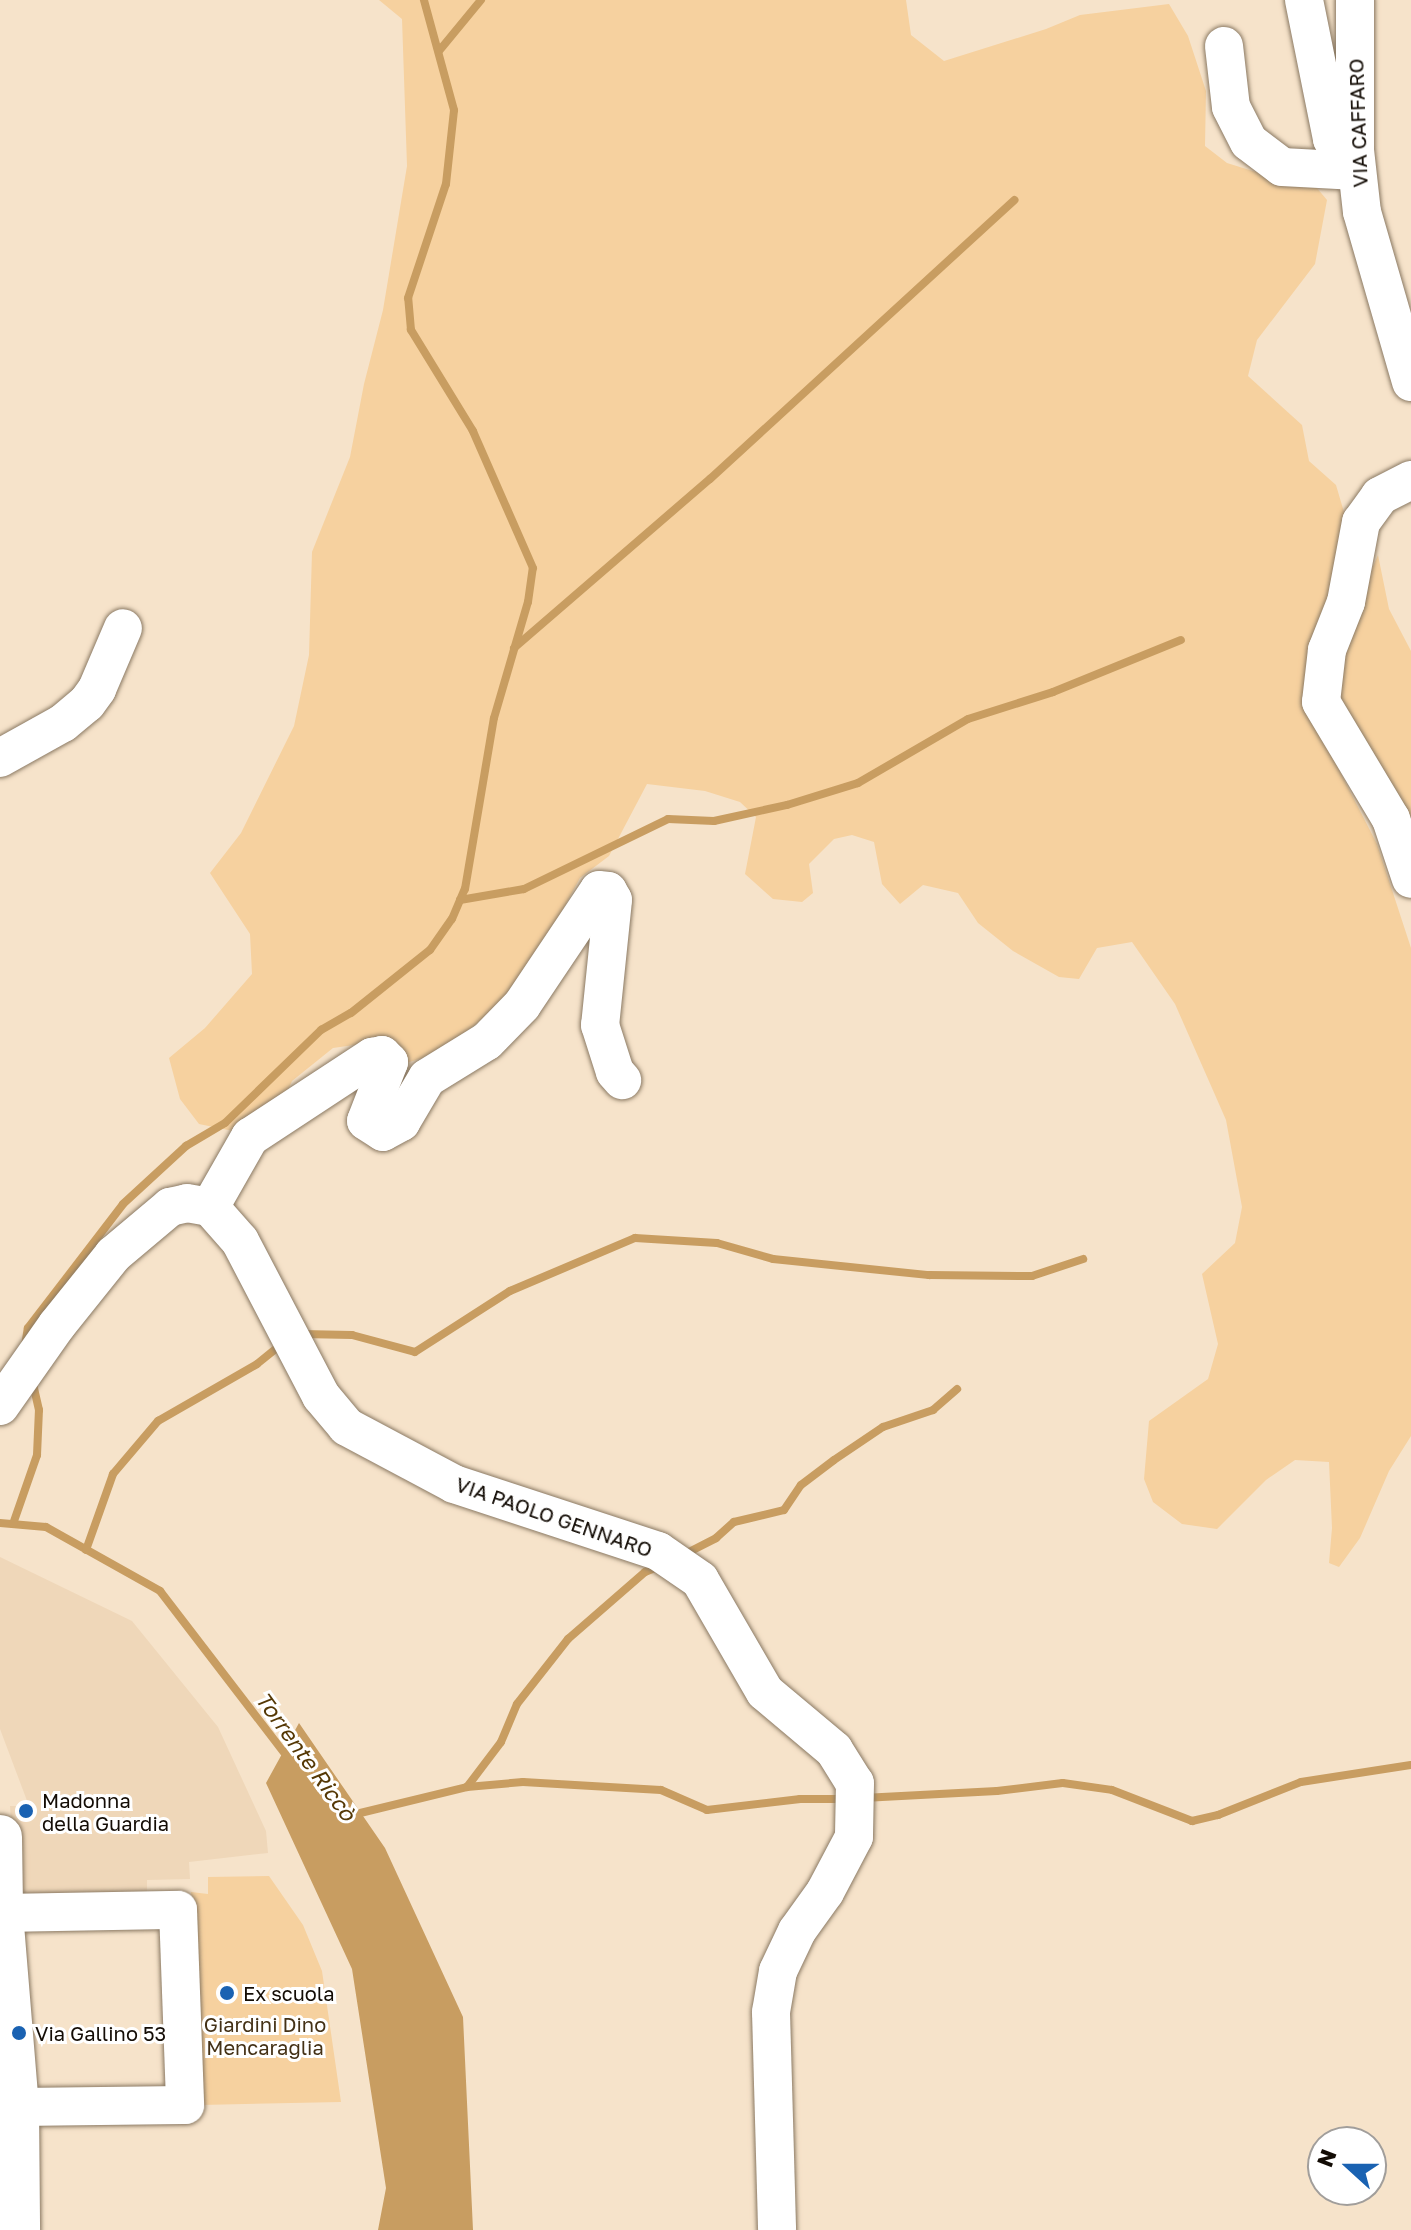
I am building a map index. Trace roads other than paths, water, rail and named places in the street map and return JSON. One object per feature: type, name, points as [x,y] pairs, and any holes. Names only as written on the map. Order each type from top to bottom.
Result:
[{"type":"main road","points":[[0,1837],[1,1913],[17,2107],[18,2230]]},
{"type":"street","points":[[1304,0],[1332,139],[1357,171]]},
{"type":"street","name":"VIA CAFFARO","points":[[1355,0],[1357,171],[1362,212],[1411,382]]},
{"type":"street","points":[[1224,46],[1231,107],[1249,142],[1282,167],[1357,171]]},
{"type":"street","points":[[1411,480],[1380,496],[1361,522],[1346,602],[1327,650],[1321,702],[1391,819],[1411,879]]},
{"type":"street","points":[[0,758],[63,723],[87,703],[97,689],[123,628]]},
{"type":"street","points":[[0,1406],[57,1325],[113,1255],[170,1207],[187,1203],[210,1207],[250,1137],[372,1057],[382,1055],[389,1062],[366,1121],[383,1132],[401,1122],[427,1078],[487,1041],[522,1005],[599,890],[608,891],[613,900],[600,1025],[615,1072],[622,1080]]},
{"type":"street","name":"VIA PAOLO GENNARO","points":[[210,1207],[240,1241],[321,1396],[347,1427],[454,1484],[658,1551],[700,1580],[765,1692],[834,1750],[855,1783],[854,1837],[825,1892],[797,1931],[778,1971],[771,2012],[777,2230]]},
{"type":"street","points":[[1,1913],[178,1910],[185,2105],[17,2107]]},
{"type":"water","points":[[299,1723],[385,1848],[463,2017],[473,2230],[378,2230],[386,2188],[352,1969],[266,1783]]},
{"type":"waterway","points":[[25,1346],[28,1328],[123,1204],[186,1146],[225,1123],[321,1030],[351,1013],[430,950],[452,919],[465,889],[494,718],[528,602],[533,568],[473,431],[411,330],[408,298],[446,184],[454,110],[424,0]]},
{"type":"waterway","points":[[439,51],[481,0]]},
{"type":"waterway","points":[[514,648],[710,479],[1014,200]]},
{"type":"waterway","points":[[460,900],[524,889],[668,819],[714,821],[787,805],[858,783],[968,719],[1053,692],[1181,640]]},
{"type":"waterway","points":[[301,1334],[352,1335],[415,1352],[510,1291],[635,1238],[717,1243],[773,1259],[929,1275],[1032,1276],[1083,1259]]},
{"type":"waterway","points":[[86,1550],[113,1474],[158,1421],[257,1364],[282,1344]]},
{"type":"waterway","points":[[13,1524],[37,1455],[39,1410],[33,1383]]},
{"type":"waterway","points":[[685,1554],[716,1538],[734,1522],[784,1510],[801,1485],[834,1460],[883,1427],[933,1410],[957,1389]]},
{"type":"waterway","name":"Torrente Riccò","points":[[0,1523],[46,1527],[160,1591],[288,1758]]},
{"type":"waterway","points":[[467,1787],[501,1742],[517,1704],[568,1639],[645,1572],[662,1565]]},
{"type":"waterway","points":[[863,1798],[997,1791],[1063,1783],[1112,1790],[1192,1821],[1218,1815],[1301,1782],[1411,1765]]},
{"type":"waterway","points":[[352,1815],[467,1787],[523,1782],[661,1790],[707,1810],[800,1799],[846,1799]]},
{"type":"place","name":"Madonna della Guardia","points":[[26,1811]]},
{"type":"place","name":"Ex scuola","points":[[227,1993]]},
{"type":"place","name":"Via Gallino 53","points":[[19,2033]]},
{"type":"park label","name":"Giardini Dino Mencaraglia","points":[[265,2036]]}]
